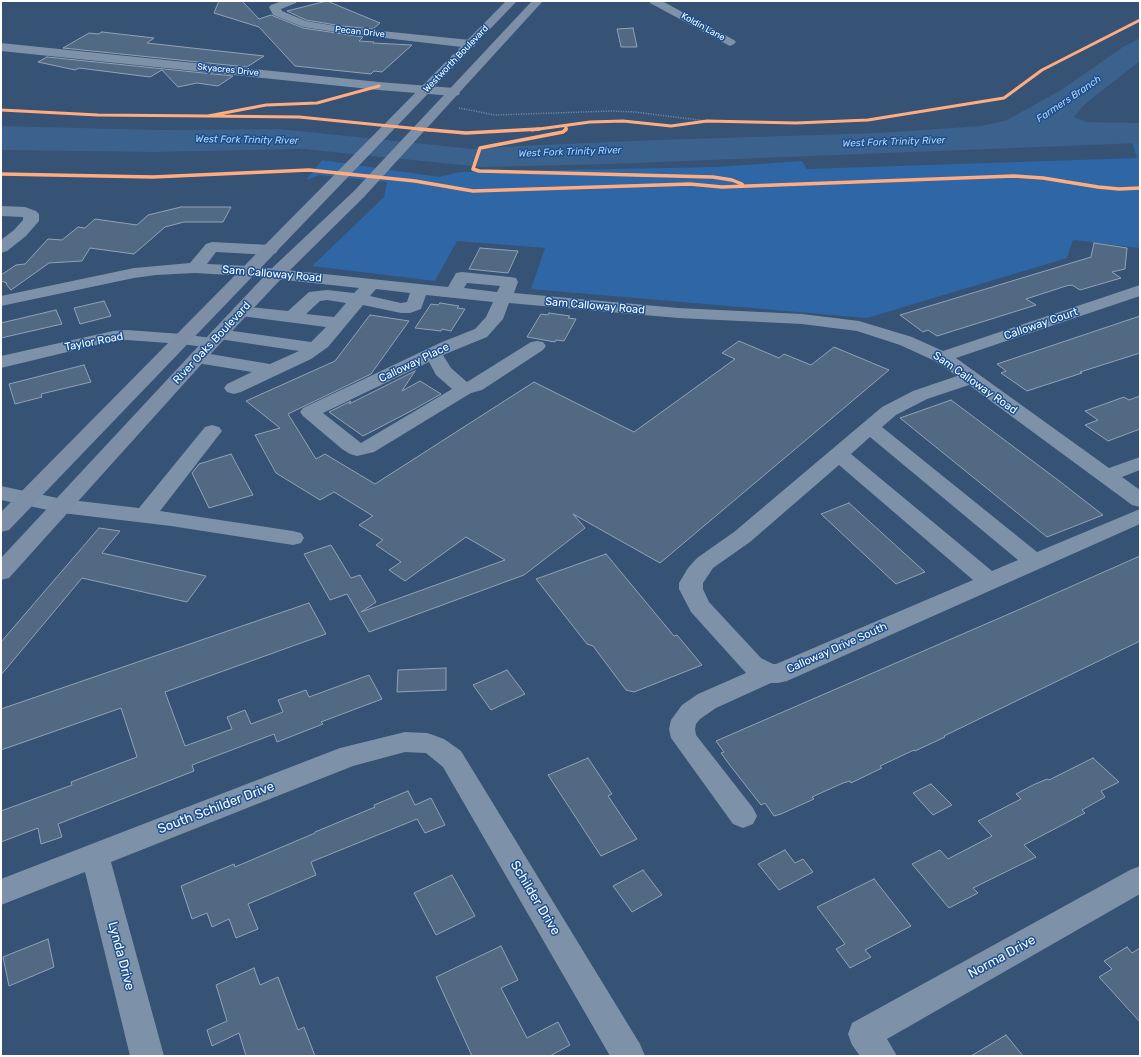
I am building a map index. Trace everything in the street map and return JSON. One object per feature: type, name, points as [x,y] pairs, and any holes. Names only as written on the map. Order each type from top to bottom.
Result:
[{"type":"main road","name":"Westworth Boulevard","points":[[270,250],[512,1]]},
{"type":"main road","name":"Westworth Boulevard","points":[[429,119],[538,1]]},
{"type":"main road","name":"River Oaks Boulevard","points":[[1,572],[241,311],[276,274],[359,194],[429,119]]},
{"type":"main road","points":[[1,525],[270,250]]},
{"type":"street","name":"Pecan Drive","points":[[292,1],[275,7],[277,13],[303,24],[342,30],[470,44]]},
{"type":"street","name":"Koldin Lane","points":[[654,1],[730,42]]},
{"type":"street","name":"Skyacres Drive","points":[[1,47],[379,86],[454,92]]},
{"type":"street","points":[[1,211],[25,212],[30,214],[31,221],[20,233],[1,248]]},
{"type":"street","points":[[195,268],[212,246],[270,250]]},
{"type":"street","name":"Sam Calloway Road","points":[[1,301],[134,272],[195,268],[248,271],[504,298],[678,313],[802,319],[859,326],[906,340],[942,357],[1140,500]]},
{"type":"street","points":[[234,388],[305,355],[322,343],[371,284]]},
{"type":"street","points":[[292,317],[315,296],[328,295],[359,299],[401,308],[410,308],[415,306],[419,289]]},
{"type":"street","name":"Calloway Court","points":[[942,357],[1140,290]]},
{"type":"street","name":"Calloway Place","points":[[464,389],[367,448],[357,450],[310,412],[448,346],[481,333],[494,319],[504,298]]},
{"type":"street","points":[[241,311],[339,323]]},
{"type":"street","name":"Taylor Road","points":[[1,362],[113,336],[127,335],[182,339],[215,339],[315,348]]},
{"type":"street","points":[[433,353],[443,371],[464,389],[475,386],[537,346]]},
{"type":"street","points":[[198,358],[272,370]]},
{"type":"street","points":[[770,673],[752,665],[699,606],[691,583],[696,574],[705,563],[742,537],[889,411],[920,395],[971,378]]},
{"type":"street","points":[[871,428],[1034,562]]},
{"type":"street","points":[[144,516],[212,431]]},
{"type":"street","points":[[839,454],[990,582]]},
{"type":"street","points":[[1106,476],[1140,462]]},
{"type":"street","points":[[1,493],[62,506],[144,516],[293,538]]},
{"type":"street","name":"Calloway Drive South","points":[[743,816],[684,738],[682,729],[684,720],[691,712],[707,701],[770,673],[778,674],[1140,516]]},
{"type":"street","name":"South Schilder Drive","points":[[1,892],[349,756],[405,742],[427,743],[435,746]]},
{"type":"street","name":"Schilder Drive","points":[[435,746],[452,759],[628,1056]]},
{"type":"street","name":"Lynda Drive","points":[[95,855],[147,1056]]},
{"type":"street","name":"Norma Drive","points":[[872,1045],[1140,879]]},
{"type":"path","points":[[443,104],[470,112],[495,115],[612,111],[635,112],[707,121]]},
{"type":"shaded area","points":[[1132,142],[1140,143],[1140,248],[1073,240],[1067,258],[867,318],[531,289],[545,248],[457,241],[435,281],[312,266],[384,197],[387,182],[320,175],[306,180],[322,160],[439,177],[460,172],[717,167],[802,161],[807,169],[1137,158]]},
{"type":"water","points":[[1140,38],[1140,61],[1085,104],[1074,117],[1086,122],[1140,123],[1140,143],[610,164],[482,167],[303,149],[154,152],[1,150],[1,126],[159,130],[279,129],[474,149],[655,140],[879,133],[981,126],[1007,120],[1061,90],[1123,47]]},
{"type":"building","points":[[219,1],[242,1],[259,19],[271,15],[303,28],[363,37],[359,41],[412,45],[382,72],[374,71],[371,74],[295,66],[259,27],[214,13]]},
{"type":"building","points":[[327,1],[380,23],[373,29],[342,26],[306,20],[287,11]]},
{"type":"building","points":[[633,28],[637,47],[621,47],[617,29]]},
{"type":"building","points":[[102,32],[154,38],[147,43],[264,56],[247,67],[63,48],[89,33],[98,34]]},
{"type":"building","points":[[47,57],[233,76],[218,86],[197,83],[178,87],[162,70],[150,77],[79,68],[75,70],[38,62]]},
{"type":"building","points":[[181,207],[231,207],[223,222],[184,222],[165,227],[134,254],[90,248],[82,261],[49,263],[11,290],[6,284],[7,283],[1,281],[1,275],[16,265],[25,264],[48,239],[62,240],[78,227],[85,228],[95,219],[137,225],[148,215]]},
{"type":"building","points":[[1094,243],[1127,248],[1125,269],[1112,272],[1121,278],[1080,290],[1072,285],[1066,286],[1026,299],[1036,305],[937,336],[928,330],[923,332],[900,315],[1091,257]]},
{"type":"building","points":[[480,248],[518,251],[508,273],[469,269]]},
{"type":"building","points":[[104,301],[111,316],[80,324],[74,308]]},
{"type":"building","points":[[440,303],[459,306],[457,308],[465,309],[451,331],[442,329],[441,331],[415,328],[431,304],[438,305]]},
{"type":"building","points":[[56,310],[62,324],[1,338],[1,323]]},
{"type":"building","points":[[549,313],[570,316],[568,318],[576,319],[564,341],[556,340],[555,342],[527,337],[541,314],[548,315]]},
{"type":"building","points":[[370,315],[409,321],[371,374],[288,414],[316,459],[325,454],[375,484],[534,382],[634,432],[735,359],[722,353],[739,341],[779,358],[784,354],[811,365],[834,347],[889,370],[660,563],[573,514],[585,528],[524,575],[369,632],[347,594],[330,600],[304,554],[331,545],[351,578],[360,575],[376,602],[361,612],[505,560],[466,537],[405,581],[389,570],[401,562],[376,545],[383,540],[359,525],[373,516],[334,492],[320,500],[276,473],[255,435],[280,428],[246,401],[335,361]]},
{"type":"building","points":[[1140,316],[1140,353],[1080,372],[1082,373],[1027,391],[1001,373],[1006,371],[997,364]]},
{"type":"building","points":[[84,365],[91,382],[41,394],[42,397],[15,404],[9,384]]},
{"type":"building","points":[[415,371],[402,391],[420,381],[441,394],[363,436],[329,412],[351,401],[349,404]]},
{"type":"building","points":[[1140,396],[1140,429],[1108,441],[1085,425],[1098,420],[1085,411],[1124,397],[1129,400]]},
{"type":"building","points":[[951,400],[1103,515],[1047,537],[900,418]]},
{"type":"building","points":[[231,454],[253,495],[209,508],[192,473],[199,464]]},
{"type":"building","points":[[849,503],[925,572],[896,584],[821,514]]},
{"type":"building","points":[[99,528],[120,531],[102,553],[206,576],[187,602],[82,578],[1,675],[1,642]]},
{"type":"building","points":[[606,554],[674,636],[677,635],[702,665],[634,692],[626,690],[593,646],[587,644],[536,579]]},
{"type":"building","points":[[1140,556],[1140,641],[944,736],[945,737],[880,766],[882,768],[851,783],[850,781],[843,783],[812,797],[814,799],[774,816],[765,803],[761,805],[721,753],[724,752],[716,741]]},
{"type":"building","points":[[309,603],[326,634],[165,692],[185,746],[232,729],[227,717],[245,710],[251,724],[283,712],[278,700],[306,690],[309,697],[369,675],[382,699],[321,722],[323,724],[277,742],[274,734],[192,765],[194,771],[58,824],[62,837],[41,844],[38,828],[1,842],[1,811],[72,785],[71,782],[137,757],[121,708],[1,750],[1,709]]},
{"type":"building","points":[[446,668],[446,690],[397,692],[398,670]]},
{"type":"building","points":[[507,670],[525,694],[491,710],[473,685]]},
{"type":"building","points":[[588,758],[612,794],[608,796],[637,839],[601,856],[548,775]]},
{"type":"building","points":[[1093,758],[1119,782],[1101,791],[1105,797],[1082,810],[1085,813],[1024,845],[1036,857],[973,888],[978,893],[949,908],[912,864],[940,850],[948,859],[992,836],[978,821],[1021,799],[1016,794],[1047,779],[1049,780]]},
{"type":"building","points":[[931,784],[952,805],[933,815],[913,793]]},
{"type":"building","points":[[408,791],[415,805],[431,798],[445,825],[425,833],[417,819],[311,862],[316,875],[248,904],[258,929],[236,938],[229,919],[212,927],[207,913],[192,919],[181,886],[234,864],[235,867],[375,807],[374,805]]},
{"type":"building","points":[[785,850],[795,863],[803,859],[813,872],[779,890],[758,864]]},
{"type":"building","points":[[643,870],[662,895],[632,912],[613,886]]},
{"type":"building","points":[[452,875],[475,916],[436,935],[414,893]]},
{"type":"building","points":[[874,879],[911,926],[865,950],[871,957],[850,968],[836,949],[845,944],[817,907]]},
{"type":"building","points":[[48,939],[54,967],[9,986],[3,957]]},
{"type":"building","points":[[501,946],[518,980],[501,988],[527,1038],[558,1022],[570,1045],[550,1056],[472,1056],[436,977]]},
{"type":"building","points":[[1127,947],[1132,953],[1140,948],[1140,1022],[1099,977],[1112,969],[1104,961]]},
{"type":"building","points":[[254,968],[260,985],[278,977],[298,1030],[304,1027],[315,1056],[246,1056],[239,1033],[212,1046],[207,1030],[227,1021],[216,985]]},
{"type":"building","points":[[1006,1035],[1023,1056],[971,1056]]},
{"type":"cycle path","points":[[208,116],[299,117],[466,133],[528,130],[590,122],[623,121],[671,126],[707,121],[796,123],[868,120],[1004,98],[1042,70],[1140,20]]},
{"type":"cycle path","points":[[1,110],[98,115],[208,116],[266,105],[317,103],[379,86]]},
{"type":"cycle path","points":[[566,126],[566,130],[563,132],[480,148],[473,169],[479,171],[713,177],[732,180],[742,184]]},
{"type":"cycle path","points":[[1,174],[153,177],[309,170],[415,181],[473,191],[690,184],[722,187],[1014,176],[1043,178],[1098,187],[1119,189],[1140,188]]},
{"type":"water label","name":"Farmers Branch","points":[[1069,99]]},
{"type":"water label","name":"West Fork Trinity River","points":[[247,140]]},
{"type":"water label","name":"West Fork Trinity River","points":[[894,142]]},
{"type":"water label","name":"West Fork Trinity River","points":[[570,152]]}]
